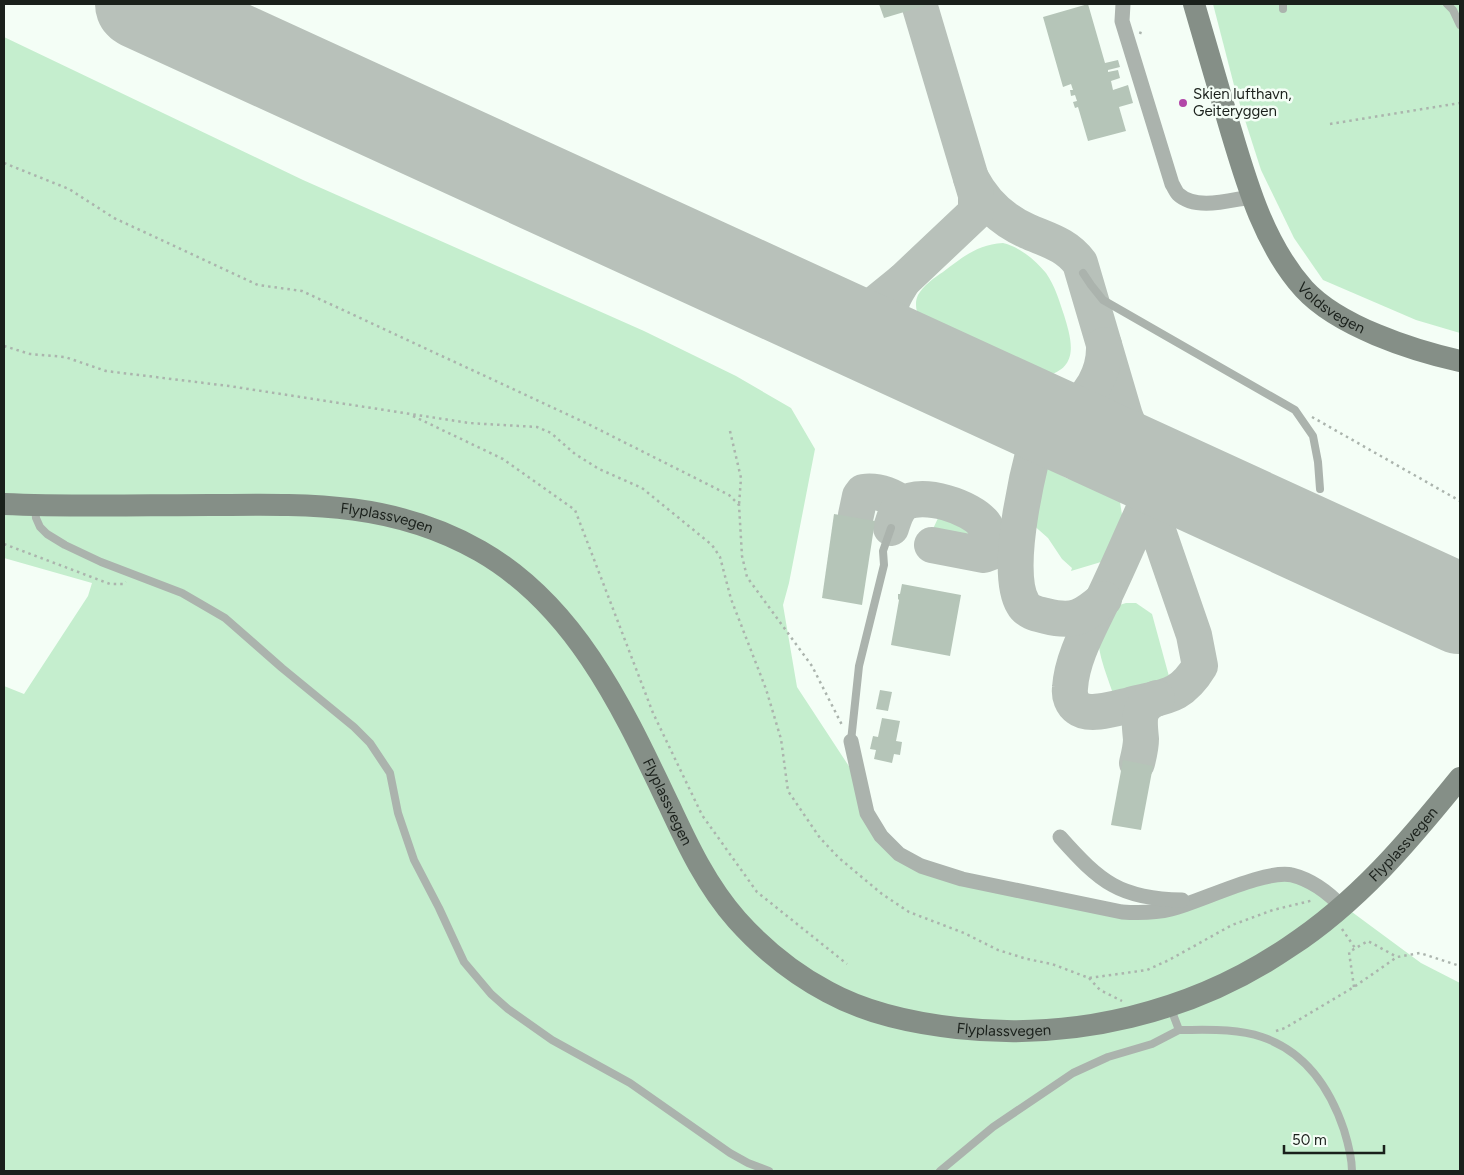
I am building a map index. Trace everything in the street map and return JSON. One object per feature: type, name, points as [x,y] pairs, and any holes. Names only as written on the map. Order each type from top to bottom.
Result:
[{"type":"main road","name":"Voldsvegen","points":[[1194,4],[1251,197],[1289,270],[1304,290],[1336,315],[1410,347],[1460,361]]},
{"type":"main road","name":"Flyplassvegen","points":[[4,504],[35,506],[252,504],[337,506],[406,519],[453,537],[499,562],[546,603],[566,625],[605,681],[637,739],[693,856],[706,878],[737,920],[772,954],[801,976],[831,994],[880,1013],[920,1023],[976,1030],[1025,1031],[1074,1028],[1106,1023],[1171,1006],[1238,979],[1289,948],[1393,859],[1460,778]]},
{"type":"street","points":[[1123,4],[1122,21],[1172,184],[1178,194],[1198,203],[1251,197]]},
{"type":"street","points":[[851,741],[867,813],[881,836],[899,854],[921,866],[962,879],[1122,912],[1147,913],[1171,909],[1264,878],[1290,875],[1314,884],[1336,906]]},
{"type":"street","points":[[1060,838],[1086,866],[1111,885],[1127,893],[1160,900],[1196,901]]},
{"type":"lane","points":[[1448,4],[1460,25]]},
{"type":"lane","points":[[1083,273],[1098,294],[1109,304],[1295,410],[1313,436],[1318,462],[1320,489]]},
{"type":"lane","points":[[35,506],[38,523],[47,534],[101,562],[182,593],[224,618],[354,727],[370,743],[390,772],[398,813],[414,860],[464,962],[491,994],[508,1009],[552,1040],[630,1083],[730,1153],[748,1163],[769,1171]]},
{"type":"lane","points":[[851,741],[859,666],[887,567],[883,551],[891,528]]},
{"type":"lane","points":[[1171,1006],[1179,1030]]},
{"type":"lane","points":[[940,1171],[993,1127],[1073,1073],[1108,1056],[1152,1044],[1179,1030],[1236,1032],[1260,1036],[1278,1044],[1304,1062],[1321,1081],[1337,1108],[1346,1138],[1352,1171]]},
{"type":"path","points":[[1330,124],[1460,103]]},
{"type":"path","points":[[4,163],[69,189],[114,218],[258,285],[302,291],[586,423],[729,495],[739,505]]},
{"type":"path","points":[[4,346],[30,354],[65,357],[106,371],[229,386],[468,423],[536,427],[551,434],[575,454],[599,469],[642,488],[712,545],[720,557],[731,599],[766,690],[781,739],[788,791],[820,838],[839,858],[882,894],[909,912],[964,933],[998,950],[1052,964],[1089,978],[1100,990],[1136,1006],[1146,1013]]},
{"type":"path","points":[[1295,410],[1320,421],[1460,500]]},
{"type":"path","points":[[409,414],[503,459],[575,510],[653,713],[702,815],[757,892],[847,964]]},
{"type":"path","points":[[730,431],[741,478],[739,505],[742,556],[747,577],[812,666],[851,741]]},
{"type":"path","points":[[4,544],[110,584],[124,584],[133,575]]},
{"type":"path","points":[[1089,978],[1147,970],[1232,925],[1266,912],[1336,906],[1355,948]]},
{"type":"path","points":[[1354,987],[1349,952],[1368,941],[1397,958]]},
{"type":"path","points":[[1260,1036],[1285,1028],[1354,987],[1397,958],[1420,953],[1460,966]]},
{"type":"green space","points":[[1213,4],[1460,4],[1460,333],[1416,320],[1323,280],[1294,238],[1261,170],[1235,89]]},
{"type":"green space","points":[[4,37],[303,180],[644,331],[736,376],[791,408],[815,449],[783,605],[797,687],[854,774],[890,854],[945,879],[1140,908],[1195,901],[1291,867],[1421,963],[1460,983],[1460,1171],[4,1171],[4,686],[24,694],[88,596],[92,583],[4,558]]},
{"type":"green space","points":[[1003,243],[1027,255],[1046,273],[1064,315],[1071,342],[1069,358],[1059,371],[1049,375],[1040,377],[1030,376],[1009,370],[935,334],[923,324],[918,315],[916,300],[929,282],[971,252],[986,246]]},
{"type":"green space","points":[[1049,463],[1049,469],[1066,478],[1120,494],[1123,529],[1120,541],[1111,559],[1071,571],[1072,568],[1062,559],[1048,538],[1031,523],[1038,477]]},
{"type":"green space","points":[[939,516],[957,518],[970,523],[972,526],[971,538],[932,531]]},
{"type":"green space","points":[[1126,603],[1136,603],[1152,614],[1170,680],[1169,684],[1129,695],[1113,693],[1104,668],[1098,641],[1099,629],[1103,618],[1112,609]]},
{"type":"building","points":[[879,4],[931,4],[884,18]]},
{"type":"building","points":[[1088,4],[1105,63],[1118,60],[1120,67],[1108,70],[1108,72],[1118,70],[1120,78],[1111,81],[1113,90],[1128,85],[1133,103],[1119,107],[1126,131],[1088,141],[1078,107],[1075,108],[1073,102],[1077,101],[1075,95],[1071,96],[1070,90],[1073,90],[1071,84],[1063,87],[1043,17]]},
{"type":"building","points":[[834,514],[875,521],[862,605],[822,598]]},
{"type":"building","points":[[902,584],[961,595],[950,656],[891,645],[899,600],[898,594],[900,594]]},
{"type":"building","points":[[880,690],[892,692],[888,711],[876,709]]},
{"type":"building","points":[[882,718],[900,721],[896,741],[902,742],[900,755],[894,754],[892,763],[874,759],[876,750],[870,749],[873,736],[878,737]]},
{"type":"building","points":[[1123,760],[1153,766],[1141,830],[1111,825]]},
{"type":"taxiway","points":[[804,309],[826,314],[843,315],[871,307],[903,281],[976,212],[976,195],[920,7]]},
{"type":"taxiway","points":[[971,178],[987,202],[1001,215],[1018,227],[1069,251],[1080,263],[1125,416],[1151,481],[1149,498],[1154,519],[1194,635],[1200,666],[1193,677],[1178,690],[1162,697],[1111,710],[1083,711],[1074,704],[1070,691],[1074,665],[1087,631],[1149,498],[1157,490],[1165,486],[1186,484]]},
{"type":"taxiway","points":[[903,281],[891,305],[892,323],[901,340],[928,366]]},
{"type":"taxiway","points":[[1104,345],[1104,355],[1099,375],[1089,392],[1082,400],[1065,412],[1043,418],[1026,485],[1017,540],[1016,566],[1017,588],[1023,604],[1033,612],[1064,619],[1078,617],[1104,599]]},
{"type":"taxiway","points":[[856,515],[860,496],[863,492],[884,494],[903,504]]},
{"type":"taxiway","points":[[891,528],[897,512],[903,504],[912,500],[934,500],[958,507],[978,518],[988,530],[992,552],[984,555],[932,545]]},
{"type":"taxiway","points":[[1137,763],[1141,742],[1141,714],[1146,705],[1157,698]]},
{"type":"runway","points":[[140,4],[1460,609]]},
{"type":"place","name":"Skien lufthavn, Geiteryggen","points":[[1183,103]]}]
